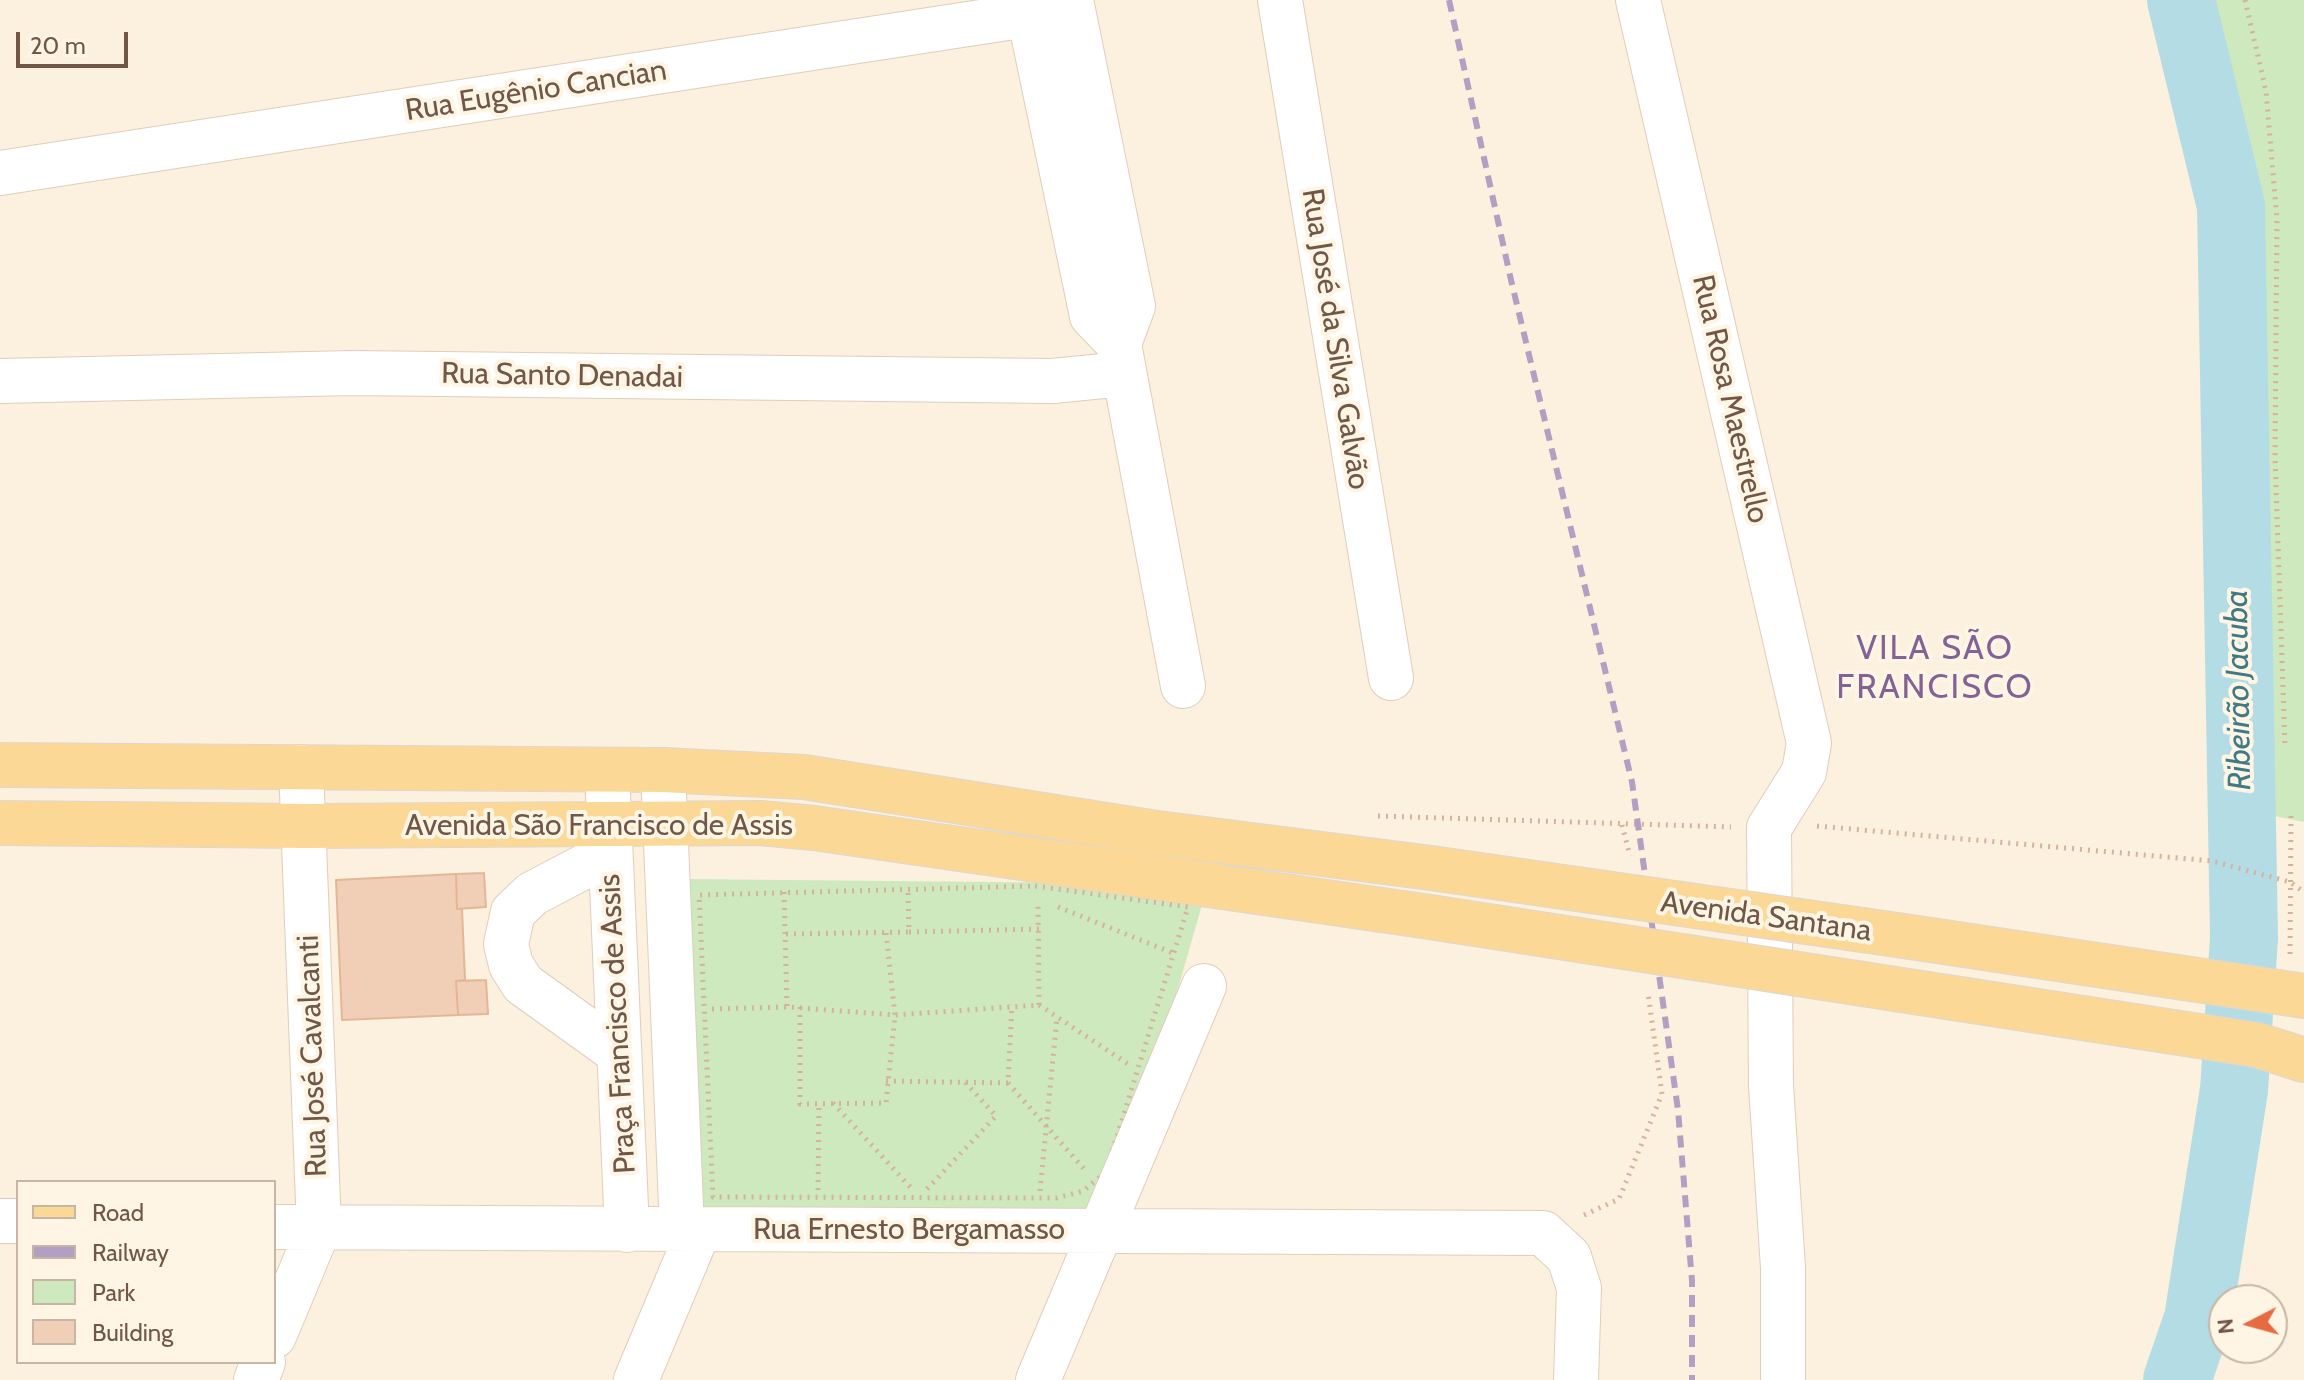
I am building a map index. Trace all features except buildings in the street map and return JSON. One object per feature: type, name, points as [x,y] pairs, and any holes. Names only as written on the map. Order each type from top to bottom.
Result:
[{"type":"main road","name":"Avenida São Francisco de Assis","points":[[0,765],[663,770],[804,777],[1228,842]]},
{"type":"main road","name":"Avenida São Francisco de Assis","points":[[0,823],[306,826],[609,838],[666,823],[760,823],[1241,890]]},
{"type":"main road","name":"Avenida Santana","points":[[1228,842],[1431,868],[2287,994]]},
{"type":"main road","name":"Avenida Santana","points":[[1241,890],[2257,1045],[2304,1060]]},
{"type":"street","name":"Rua José da Silva Galvão","points":[[1280,0],[1391,678]]},
{"type":"street","name":"Rua Rosa Maestrello","points":[[1638,0],[1809,743],[1804,772],[1780,812]]},
{"type":"street","points":[[1072,4],[1133,306],[1121,359]]},
{"type":"street","name":"Rua Eugênio Cancian","points":[[0,173],[1028,8],[1072,4]]},
{"type":"street","points":[[1028,8],[1092,316],[1121,359],[1183,686]]},
{"type":"street","name":"Rua Santo Denadai","points":[[0,381],[352,373],[1053,381],[1121,359]]},
{"type":"street","name":"Rua José Cavalcanti","points":[[276,1331],[319,1228],[306,826],[301,767]]},
{"type":"street","name":"Praça Francisco de Assis","points":[[607,770],[627,1230]]},
{"type":"street","name":"Praça Francisco de Assis","points":[[663,770],[690,1230]]},
{"type":"street","points":[[1780,812],[1771,1086],[1783,1268],[1783,1380]]},
{"type":"street","points":[[609,838],[532,894],[513,912],[506,944],[511,965],[523,984],[619,1053]]},
{"type":"street","points":[[1038,1380],[1204,986]]},
{"type":"street","name":"Rua Ernesto Bergamasso","points":[[276,1227],[1543,1233]]},
{"type":"street","points":[[636,1380],[690,1230]]},
{"type":"street","points":[[1543,1233],[1569,1257],[1579,1288],[1576,1380]]},
{"type":"path","points":[[2245,0],[2266,91],[2277,220],[2275,457],[2285,747]]},
{"type":"path","points":[[1365,815],[1622,825],[1780,812],[1797,824],[2212,861],[2290,882],[2304,892]]},
{"type":"path","points":[[2287,994],[2291,815]]},
{"type":"path","points":[[1622,825],[1631,862]]},
{"type":"path","points":[[908,843],[909,932]]},
{"type":"path","points":[[1035,886],[1038,899],[1039,1005]]},
{"type":"path","points":[[1035,886],[1188,907],[1106,1172],[1083,1191],[1056,1198],[713,1197],[699,895],[908,889],[1035,886]]},
{"type":"path","points":[[784,892],[787,1007]]},
{"type":"path","points":[[1038,899],[1173,953]]},
{"type":"path","points":[[786,934],[1039,929]]},
{"type":"path","points":[[800,1007],[800,1104],[886,1103],[895,1015],[886,932]]},
{"type":"path","points":[[1543,1233],[1619,1199],[1662,1094],[1647,983]]},
{"type":"path","points":[[1012,1005],[1008,1083],[1095,1181]]},
{"type":"path","points":[[706,1009],[800,1007],[895,1015],[1039,1005],[1137,1070]]},
{"type":"path","points":[[1039,1198],[1057,1017]]},
{"type":"path","points":[[886,1081],[1008,1083]]},
{"type":"path","points":[[919,1197],[996,1116],[965,1082]]},
{"type":"path","points":[[818,1197],[819,1103]]},
{"type":"path","points":[[833,1103],[919,1197]]},
{"type":"green space","points":[[2209,0],[2304,0],[2304,822],[2264,814],[2248,188],[2230,78]]},
{"type":"green space","points":[[680,879],[1208,884],[1137,1131],[1101,1203],[1076,1214],[697,1212]]},
{"type":"waterway","name":"Ribeirão Jacuba","points":[[2177,1380],[2198,1319],[2234,1090],[2244,938],[2231,206],[2181,0]]},
{"type":"railway","points":[[1449,0],[1511,280],[1632,782],[1678,1110],[1692,1281],[1692,1380]]},
{"type":"district","name":"VILA SÃO FRANCISCO","points":[[1935,668]]}]
